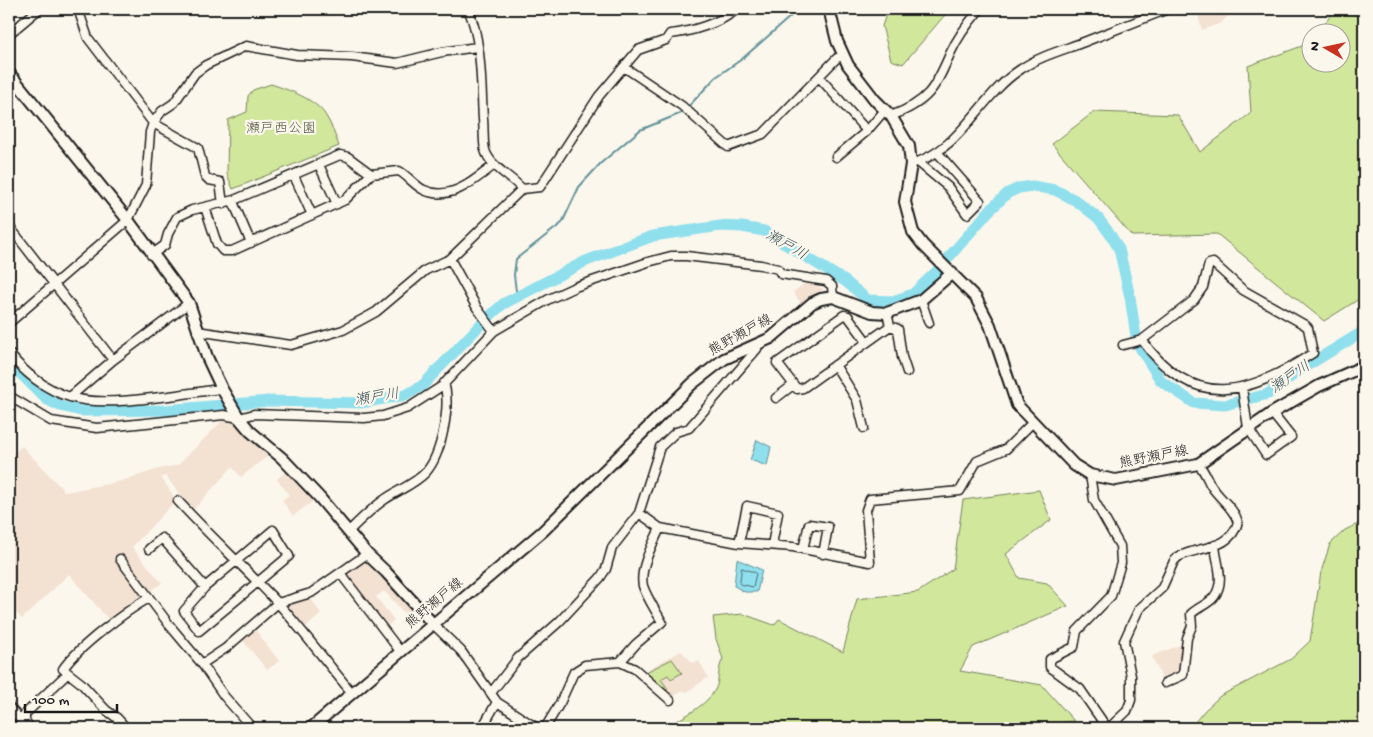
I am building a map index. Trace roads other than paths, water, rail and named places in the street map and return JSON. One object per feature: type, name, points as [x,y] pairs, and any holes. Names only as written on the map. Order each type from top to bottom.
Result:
[{"type":"main road","points":[[828,9],[844,56],[875,100],[888,113],[909,146],[914,163]]},
{"type":"main road","points":[[9,73],[128,220],[151,255],[189,302],[197,331],[223,391],[238,416],[250,431],[282,458],[349,531],[367,554],[434,624]]},
{"type":"main road","name":"熊野瀬戸線","points":[[914,163],[905,202],[909,224],[918,239],[976,298],[983,310],[1017,405],[1032,423],[1074,465],[1090,475],[1116,480],[1198,464],[1272,413],[1319,386],[1363,367]]},
{"type":"main road","points":[[834,297],[872,312],[886,313],[920,300],[950,272]]},
{"type":"main road","name":"熊野瀬戸線","points":[[311,728],[400,650],[434,624],[543,531],[707,371],[724,359],[771,338],[812,303],[834,297]]},
{"type":"street","points":[[9,34],[39,9]]},
{"type":"street","points":[[78,9],[88,38],[153,123],[198,148],[205,176],[209,180],[220,182],[223,204]]},
{"type":"street","points":[[468,9],[472,17],[481,65],[486,151],[494,165],[513,178],[522,189]]},
{"type":"street","points":[[197,331],[291,345],[343,330],[376,312],[426,270],[450,259],[522,189],[540,186],[543,183],[599,96],[638,50],[666,40],[670,34],[682,33],[707,24],[737,9]]},
{"type":"street","points":[[836,158],[888,113],[909,109],[927,95],[937,84],[955,44],[980,9]]},
{"type":"street","points":[[937,152],[980,201],[967,214],[948,187],[914,163],[937,152],[957,136],[1000,85],[1022,68],[1042,58],[1168,9]]},
{"type":"street","points":[[9,323],[128,220],[146,185],[150,132],[153,123],[162,111],[174,104],[195,73],[246,46],[297,55],[352,57],[397,63],[442,52],[477,47]]},
{"type":"street","points":[[624,67],[682,106],[728,147],[763,134],[837,58],[844,56]]},
{"type":"street","points":[[819,77],[867,131]]},
{"type":"street","points":[[151,255],[165,246],[168,234],[177,217],[205,207],[223,204],[340,156],[348,157],[371,174]]},
{"type":"street","points":[[205,207],[217,244],[223,251],[232,251],[337,204],[356,191],[371,174],[399,171],[425,191],[440,192],[461,190],[494,165]]},
{"type":"street","points":[[320,167],[337,204]]},
{"type":"street","points":[[295,178],[312,215]]},
{"type":"street","points":[[234,204],[251,243]]},
{"type":"street","points":[[9,226],[113,360]]},
{"type":"street","points":[[9,396],[51,421],[97,428],[224,415],[254,414],[364,418],[383,416],[408,408],[444,383],[493,330],[575,287],[671,256],[762,265],[778,269],[781,274],[826,281],[832,286],[834,297]]},
{"type":"street","points":[[450,259],[478,310],[493,330]]},
{"type":"street","points":[[1123,345],[1140,341],[1194,300],[1203,287],[1209,264],[1213,263],[1243,290],[1308,328],[1313,352],[1282,373],[1243,390],[1227,390],[1190,382],[1171,372],[1140,341]]},
{"type":"street","points":[[920,300],[929,323]]},
{"type":"street","points":[[70,397],[113,360],[189,302]]},
{"type":"street","points":[[886,313],[890,326]]},
{"type":"street","points":[[867,342],[848,316],[844,315],[777,363],[797,390],[803,388],[890,326]]},
{"type":"street","points":[[890,326],[898,329],[902,356],[907,372]]},
{"type":"street","points":[[490,693],[518,658],[559,622],[600,578],[606,569],[612,548],[639,513],[660,447],[676,432],[689,428],[757,349],[759,342]]},
{"type":"street","points":[[9,353],[18,366],[46,386],[70,397],[98,401],[124,400],[223,391]]},
{"type":"street","points":[[835,365],[857,400],[864,428]]},
{"type":"street","points":[[1363,367],[1364,381]]},
{"type":"street","points":[[349,531],[371,510],[427,471],[439,446],[443,432],[447,392],[444,383]]},
{"type":"street","points":[[776,398],[793,385]]},
{"type":"street","points":[[1243,390],[1248,428],[1266,455],[1290,437],[1272,413]]},
{"type":"street","points":[[639,513],[660,528],[739,543],[803,549],[870,562],[866,510],[870,498],[960,491],[977,461],[1006,449],[1032,423]]},
{"type":"street","points":[[1090,475],[1094,500],[1120,546],[1121,563],[1111,596],[1077,631],[1074,647],[1050,659],[1048,662],[1050,667],[1080,689],[1108,728],[1127,711],[1130,705],[1131,676],[1124,641],[1139,609],[1162,588],[1178,557],[1215,545],[1232,536],[1238,522],[1233,510],[1211,485],[1198,464]]},
{"type":"street","points":[[178,501],[278,603],[352,693]]},
{"type":"street","points":[[739,543],[747,506],[778,513],[772,545]]},
{"type":"street","points":[[803,549],[809,524],[828,528],[823,554]]},
{"type":"street","points":[[620,662],[636,644],[662,622],[643,586],[644,568],[660,528]]},
{"type":"street","points":[[273,530],[289,556],[258,582],[199,631],[184,611],[205,587],[273,530]]},
{"type":"street","points":[[149,549],[162,538],[205,587]]},
{"type":"street","points":[[1165,682],[1183,675],[1187,638],[1192,626],[1191,614],[1214,598],[1217,591],[1221,573],[1215,545]]},
{"type":"street","points":[[202,664],[226,648],[278,603],[311,592],[367,554]]},
{"type":"street","points":[[120,559],[202,664],[224,696],[252,728]]},
{"type":"street","points":[[340,573],[400,650]]},
{"type":"street","points":[[126,728],[118,718],[106,710],[82,682],[67,674],[63,669],[67,663],[130,609],[149,598]]},
{"type":"street","points":[[434,624],[461,651],[497,702],[537,728]]},
{"type":"street","points":[[545,728],[560,703],[574,672],[585,665],[620,662],[636,670],[670,700]]},
{"type":"street","points":[[29,728],[25,720],[25,714],[67,674]]},
{"type":"street","points":[[482,728],[497,702]]},
{"type":"street","points":[[9,707],[29,728]]},
{"type":"water","points":[[757,440],[771,447],[767,466],[750,460]]},
{"type":"water","points":[[737,559],[762,570],[757,592],[745,592],[734,586]]},
{"type":"waterway","points":[[687,108],[716,77],[742,59],[799,9]]},
{"type":"waterway","points":[[523,294],[516,291],[514,275],[516,259],[562,223],[579,187],[601,163],[640,130],[684,112]]},
{"type":"waterway","name":"瀬戸川","points":[[9,362],[46,399],[60,406],[81,411],[166,410],[268,401],[361,403],[406,395],[423,385],[482,323],[503,304],[586,261],[653,236],[720,226],[764,231],[845,281],[868,300],[894,301],[913,294],[936,272],[989,211],[1008,193],[1019,188],[1032,186],[1055,190],[1075,200],[1098,218],[1110,234],[1119,249],[1130,297],[1137,343],[1161,381],[1194,403],[1225,405],[1268,394],[1300,370],[1364,331]]},
{"type":"waterway","points":[[9,220],[12,224]]},
{"type":"waterway","points":[[35,254],[54,277]]},
{"type":"waterway","points":[[9,722],[13,728]]},
{"type":"park label","name":"瀬戸西公園","points":[[281,129]]}]
